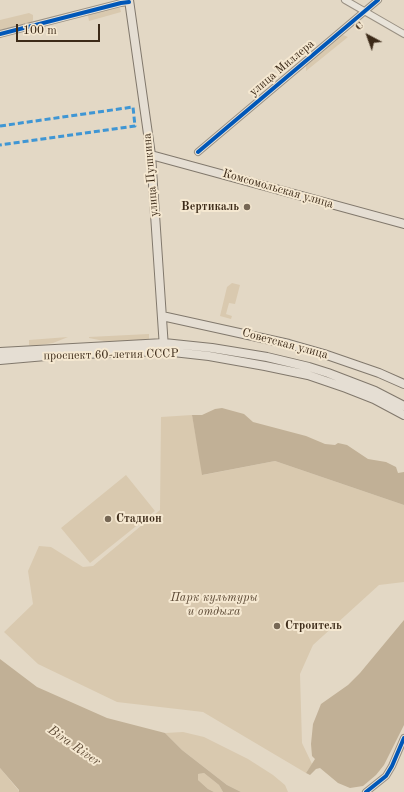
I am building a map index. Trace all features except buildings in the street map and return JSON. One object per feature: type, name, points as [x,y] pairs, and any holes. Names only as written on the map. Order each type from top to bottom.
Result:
[{"type":"main road","name":"улица Пушкина","points":[[129,1],[151,155],[164,347]]},
{"type":"main road","name":"Комсомольская улица","points":[[151,155],[404,224]]},
{"type":"main road","name":"Советская улица","points":[[162,316],[289,344],[324,354],[379,373],[404,384]]},
{"type":"main road","name":"проспект 60-летия СССР","points":[[0,352],[152,344],[308,375],[374,399],[404,415]]},
{"type":"main road","name":"проспект 60-летия СССР","points":[[0,360],[164,347],[212,348],[267,357],[309,367],[369,388],[404,406]]},
{"type":"street","points":[[345,0],[404,34]]},
{"type":"street","name":"улица Миллера","points":[[198,152],[378,0]]},
{"type":"street","points":[[0,34],[129,1]]},
{"type":"street","points":[[366,792],[386,776],[404,738]]},
{"type":"green space","points":[[115,7],[120,8],[121,12],[89,21],[88,15]]},
{"type":"green space","points":[[29,13],[33,15],[32,22],[0,30],[0,20]]},
{"type":"green space","points":[[343,35],[348,37],[306,71],[306,65]]},
{"type":"green space","points":[[232,283],[240,285],[235,304],[229,303],[226,314],[232,316],[231,319],[220,316],[227,287]]},
{"type":"green space","points":[[149,334],[149,341],[109,342],[89,338],[89,337]]},
{"type":"green space","points":[[68,337],[53,343],[32,346],[29,345],[29,340]]},
{"type":"green space","name":"Парк культуры и отдыха","points":[[192,415],[203,475],[275,461],[404,505],[404,582],[379,585],[313,645],[300,674],[302,743],[312,764],[306,773],[203,712],[117,702],[38,664],[4,632],[33,604],[28,571],[39,546],[51,547],[83,567],[93,566],[160,510],[161,417]]},
{"type":"green space","name":"Стадион","points":[[126,475],[155,511],[90,563],[61,528]]},
{"type":"green space","points":[[183,732],[204,737],[248,759],[273,775],[285,785],[288,792],[241,792],[227,785],[182,750],[165,733]]},
{"type":"green space","points":[[0,768],[19,791],[19,792],[0,792]]},
{"type":"green space","points":[[204,773],[219,785],[223,792],[214,792],[198,780],[197,774]]},
{"type":"water","points":[[222,408],[244,414],[253,422],[306,436],[325,444],[335,445],[338,443],[347,445],[368,459],[386,462],[396,467],[398,473],[404,472],[404,505],[275,461],[202,475],[192,415],[202,415],[215,409]]},
{"type":"water","points":[[404,620],[404,725],[384,765],[376,775],[363,786],[350,788],[338,783],[320,768],[316,769],[310,775],[306,773],[315,759],[312,756],[311,744],[313,724],[321,704],[348,685],[360,673]]},
{"type":"water","name":"Bira River","points":[[0,659],[37,687],[107,718],[165,733],[182,750],[227,785],[241,792],[223,792],[219,785],[204,773],[198,774],[198,780],[214,792],[19,792],[19,790],[0,768]]},
{"type":"marked path","points":[[0,126],[133,107],[135,126],[0,145]]},
{"type":"cycle path","points":[[198,152],[378,0]]},
{"type":"cycle path","points":[[0,34],[129,2]]},
{"type":"cycle path","points":[[366,792],[386,776],[404,738]]},
{"type":"place","name":"Вертикаль","points":[[247,207]]},
{"type":"place","name":"Стадион","points":[[108,519]]},
{"type":"place","name":"Строитель","points":[[277,626]]}]
